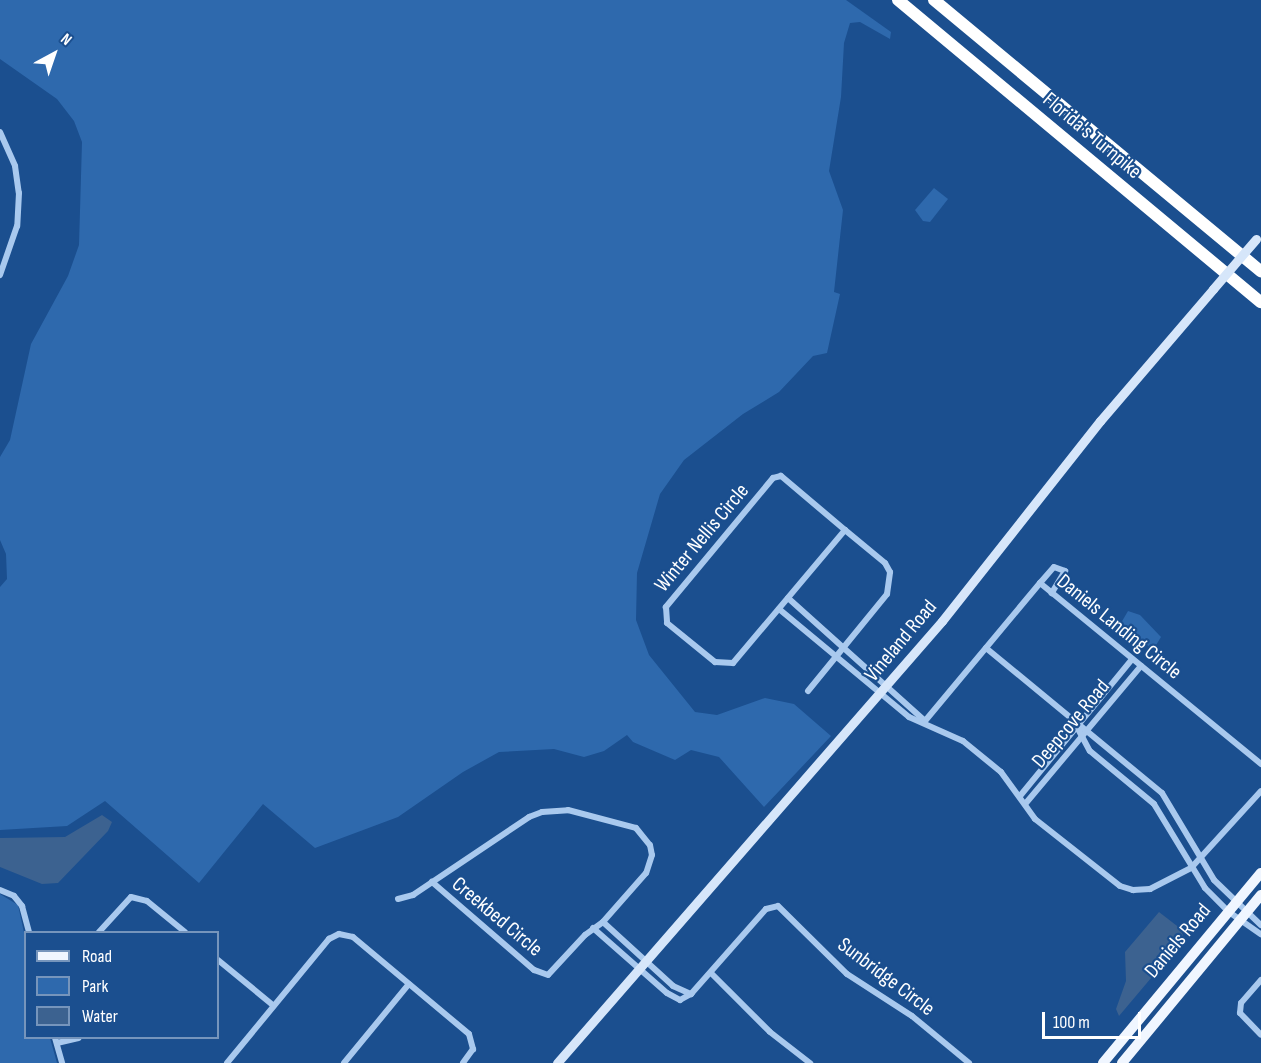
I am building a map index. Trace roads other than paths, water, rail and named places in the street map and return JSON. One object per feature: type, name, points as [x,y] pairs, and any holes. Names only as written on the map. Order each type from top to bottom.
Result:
[{"type":"highway","name":"Florida's Turnpike","points":[[898,0],[1261,302]]},
{"type":"highway","name":"Florida's Turnpike","points":[[934,0],[1261,271]]},
{"type":"main road","name":"Vineland Road","points":[[557,1063],[888,684],[1031,511],[1100,421],[1258,236]]},
{"type":"main road","name":"Daniels Road","points":[[1103,1063],[1261,873]]},
{"type":"main road","name":"Daniels Road","points":[[1122,1063],[1261,895]]},
{"type":"street","points":[[0,132],[15,166],[19,193],[17,226],[0,275]]},
{"type":"street","name":"Winter Nellis Circle","points":[[777,475],[845,530],[733,663],[723,665],[667,623],[664,614],[666,607],[777,475]]},
{"type":"street","points":[[808,691],[887,594],[890,572],[885,563],[845,530]]},
{"type":"street","points":[[1040,583],[1054,567],[1065,571],[1052,593]]},
{"type":"street","name":"Daniels Landing Circle","points":[[925,721],[1040,583],[1261,764]]},
{"type":"street","points":[[788,598],[888,684],[925,721]]},
{"type":"street","points":[[778,609],[855,669],[904,712],[963,741],[1001,772],[1026,803],[1035,819],[1120,886],[1150,889],[1191,868],[1202,860],[1261,790]]},
{"type":"street","points":[[986,648],[1077,727],[1087,731],[1172,803],[1202,860],[1232,907],[1261,934]]},
{"type":"street","name":"Deepcove Road","points":[[1020,796],[1132,658]]},
{"type":"street","points":[[855,669],[861,661]]},
{"type":"street","name":"Deepcove Road","points":[[1026,803],[1141,666]]},
{"type":"street","points":[[904,712],[910,704]]},
{"type":"street","points":[[1077,727],[1090,751],[1154,804],[1205,888],[1244,916],[1261,925]]},
{"type":"street","name":"Creekbed Circle","points":[[398,899],[413,895],[432,882],[529,817],[542,812],[568,810],[636,828],[650,845],[652,855],[646,873],[603,922],[593,928],[555,971],[540,974],[432,882]]},
{"type":"street","points":[[1205,888],[1214,880]]},
{"type":"street","points":[[0,890],[14,896],[22,906],[28,931]]},
{"type":"street","points":[[101,931],[131,897],[147,902],[183,931]]},
{"type":"street","name":"Sunbridge Circle","points":[[691,994],[766,909],[778,906],[847,974],[912,1016],[969,1063]]},
{"type":"street","points":[[603,922],[667,993],[680,1000],[691,994]]},
{"type":"street","points":[[593,928],[673,986],[691,994]]},
{"type":"street","points":[[227,1063],[329,939],[339,934],[352,937],[469,1034],[472,1049],[463,1063]]},
{"type":"street","points":[[219,961],[274,1006]]},
{"type":"street","points":[[711,973],[779,1040],[810,1063]]},
{"type":"street","points":[[1261,980],[1241,1003],[1240,1013],[1261,1035]]},
{"type":"street","points":[[344,1063],[409,984]]},
{"type":"street","points":[[667,993],[673,986]]},
{"type":"street","points":[[56,1040],[62,1063]]},
{"type":"water","points":[[102,815],[112,822],[108,831],[58,883],[42,884],[0,867],[0,838],[65,837]]},
{"type":"water","points":[[1159,912],[1181,929],[1184,939],[1119,1016],[1116,1009],[1126,981],[1125,952]]}]
